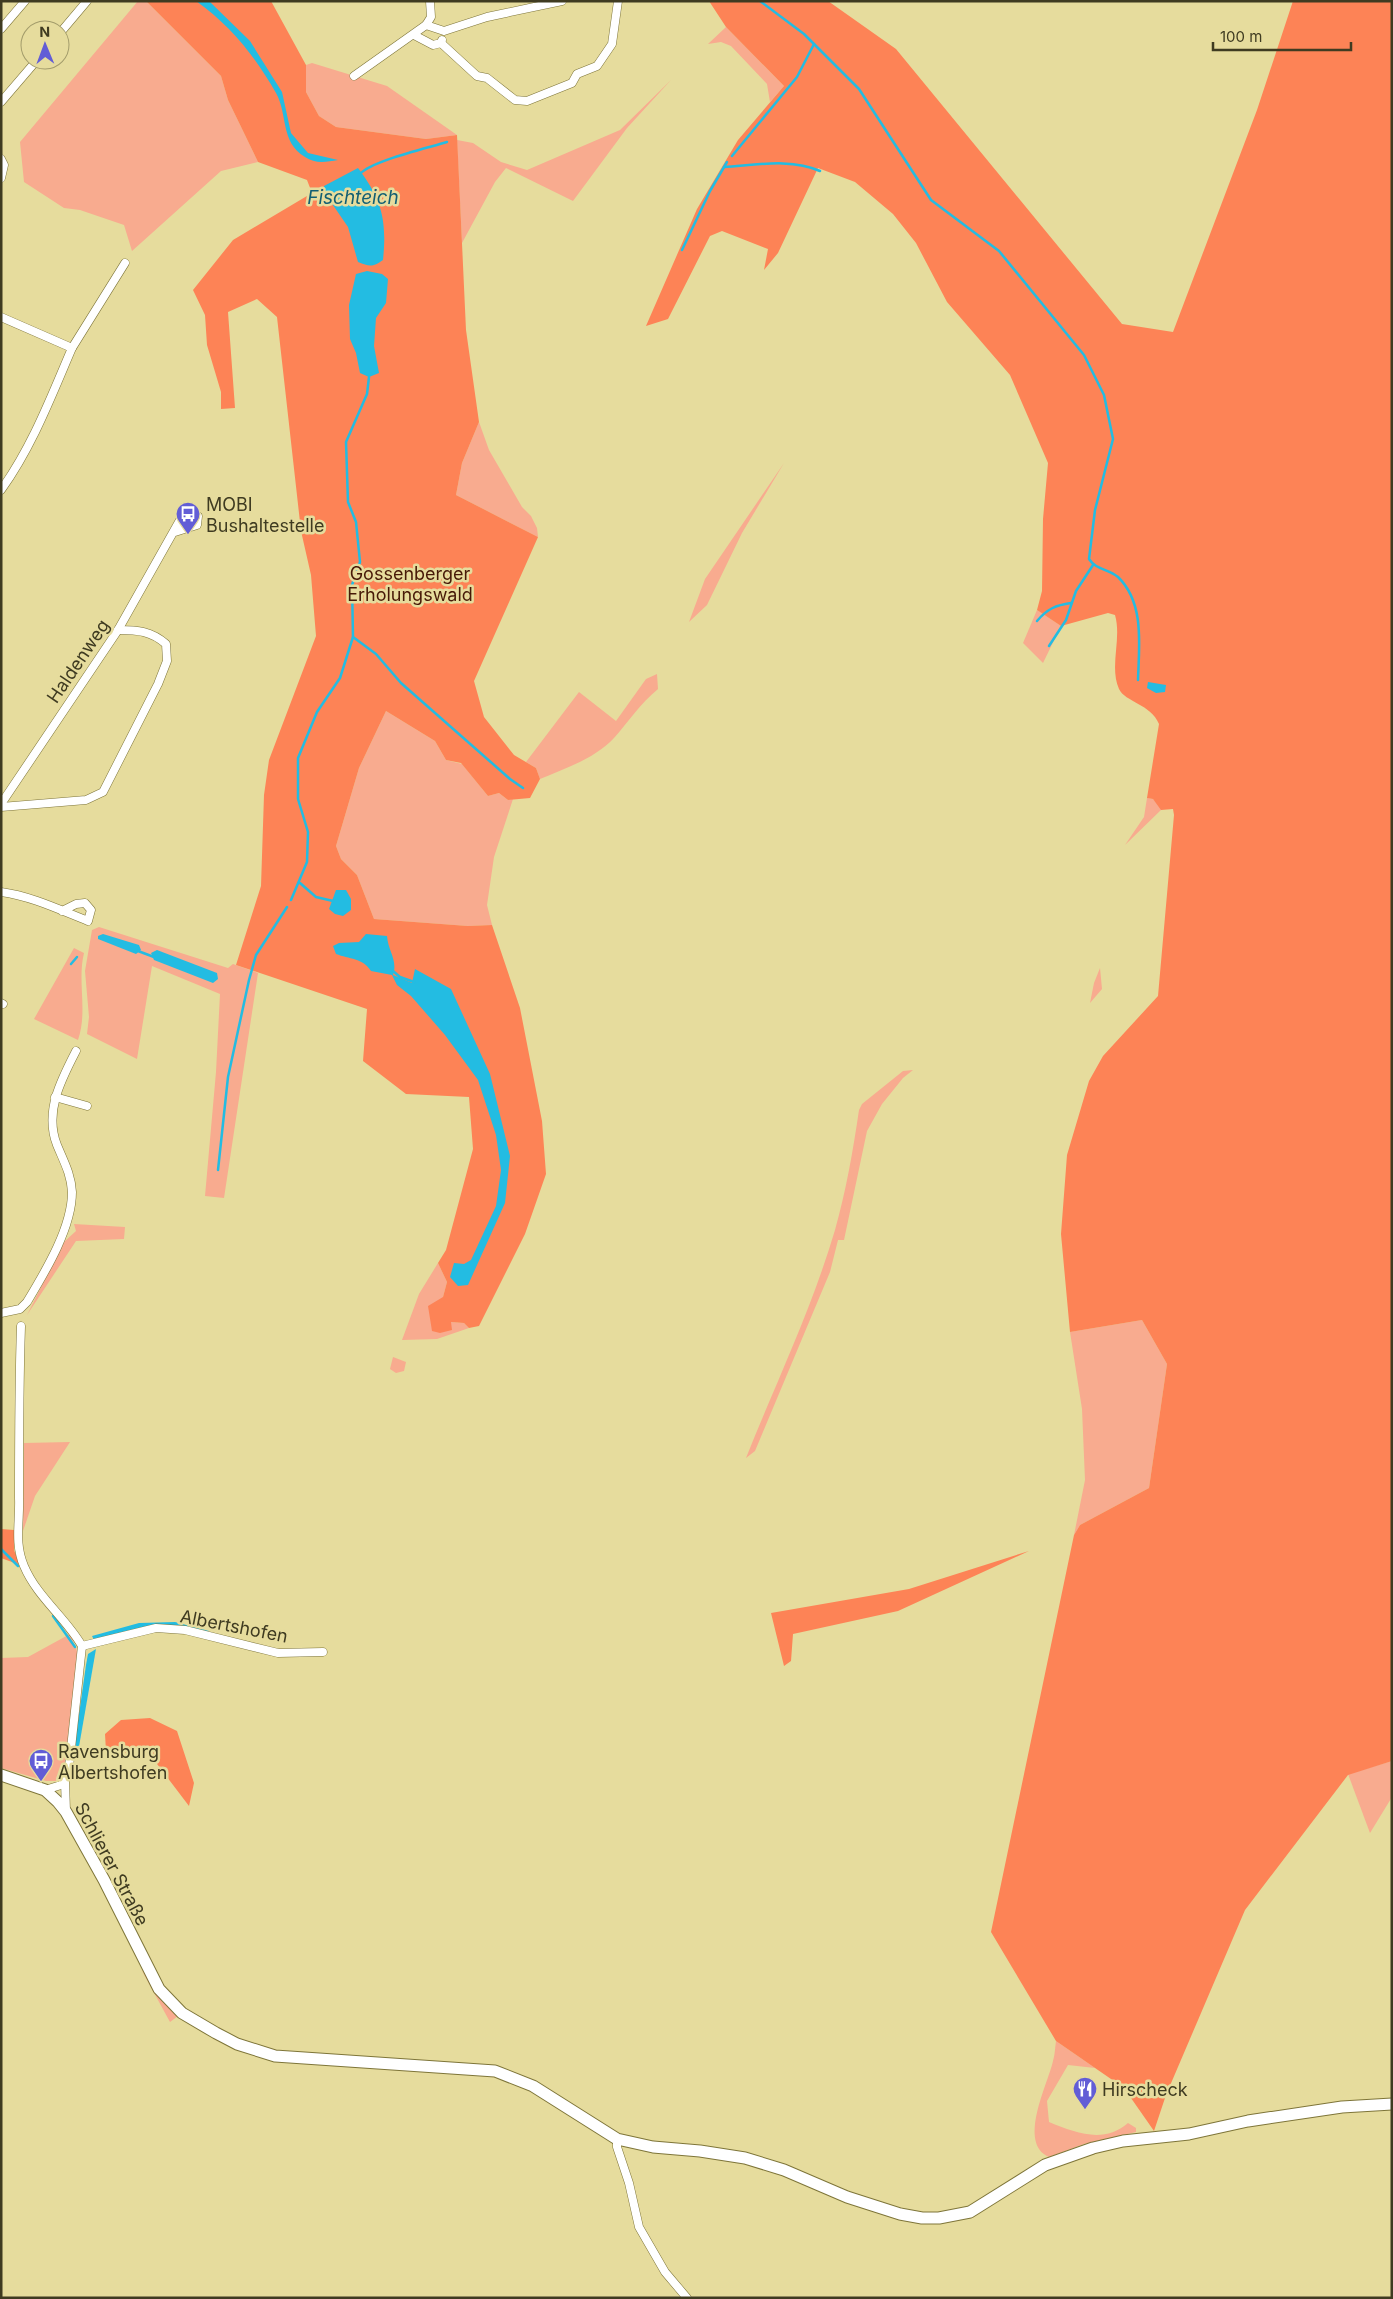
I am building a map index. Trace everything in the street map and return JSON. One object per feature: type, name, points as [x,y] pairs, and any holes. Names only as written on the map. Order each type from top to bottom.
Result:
[{"type":"main road","name":"Schlierer Straße","points":[[1,1775],[45,1790],[66,1812],[104,1880],[150,1973],[169,2002],[197,2024],[254,2050],[301,2059],[495,2071],[533,2086],[617,2139],[653,2147],[700,2151],[745,2158],[784,2170],[847,2197],[900,2214],[940,2218],[970,2212],[1039,2169],[1093,2148],[1123,2141],[1189,2134],[1248,2121],[1332,2108],[1392,2104]]},
{"type":"street","points":[[1,30],[25,1]]},
{"type":"street","points":[[70,21],[87,1]]},
{"type":"street","points":[[354,76],[426,25],[430,17],[430,1]]},
{"type":"street","points":[[426,25],[444,31],[487,16],[562,1]]},
{"type":"street","points":[[414,35],[427,43],[441,43],[477,76],[487,78],[515,100],[527,101],[572,83],[577,74],[597,66],[612,44],[618,1]]},
{"type":"street","points":[[441,43],[444,31]]},
{"type":"street","points":[[1,102],[28,70]]},
{"type":"street","points":[[1,159],[4,165],[1,178]]},
{"type":"street","points":[[1,490],[18,466],[38,427],[72,348],[125,263]]},
{"type":"street","points":[[1,317],[72,348]]},
{"type":"street","name":"Haldenweg","points":[[1,805],[118,630],[175,532]]},
{"type":"street","points":[[1,805],[86,800],[103,792],[131,739],[167,661],[166,644],[154,634],[140,630],[118,630]]},
{"type":"street","points":[[1,892],[19,894],[62,911]]},
{"type":"street","points":[[1,1313],[20,1309],[27,1302],[66,1227],[72,1193],[68,1168],[53,1130],[55,1097],[76,1051]]},
{"type":"street","points":[[55,1097],[87,1106]]},
{"type":"street","points":[[20,1326],[19,1509],[17,1542],[24,1566],[37,1589],[76,1635],[82,1646],[68,1776],[66,1780],[66,1812]]},
{"type":"street","name":"Albertshofen","points":[[82,1646],[156,1628],[185,1630],[278,1653],[323,1652]]},
{"type":"street","points":[[45,1790],[54,1788],[66,1780]]},
{"type":"street","points":[[617,2139],[639,2227],[665,2272],[687,2298]]},
{"type":"shaded area","points":[[138,1],[146,1],[221,76],[228,100],[258,162],[221,171],[132,251],[124,225],[80,210],[64,208],[24,182],[20,142]]},
{"type":"shaded area","points":[[726,27],[784,86],[770,102],[767,84],[731,46],[721,42],[708,44]]},
{"type":"shaded area","points":[[312,63],[387,86],[457,135],[426,139],[336,127],[319,116],[306,92],[306,65]]},
{"type":"shaded area","points":[[671,80],[627,128],[573,201],[506,168],[495,182],[462,243],[457,140],[473,143],[501,162],[527,170],[620,130]]},
{"type":"shaded area","points":[[479,422],[489,450],[522,507],[531,516],[537,528],[538,537],[456,495],[462,463]]},
{"type":"shaded area","points":[[784,463],[742,533],[707,605],[689,622],[705,579]]},
{"type":"shaded area","points":[[1037,610],[1061,626],[1043,663],[1023,643]]},
{"type":"shaded area","points":[[657,674],[658,689],[614,738],[598,752],[540,779],[536,768],[526,762],[579,692],[616,721],[646,679]]},
{"type":"shaded area","points":[[386,711],[435,741],[446,760],[462,764],[488,796],[499,793],[508,800],[513,799],[494,857],[487,905],[492,925],[468,926],[374,919],[357,875],[341,859],[336,846],[359,768]]},
{"type":"shaded area","points":[[1147,798],[1153,799],[1162,809],[1125,845],[1144,817]]},
{"type":"shaded area","points":[[99,927],[228,968],[233,964],[258,973],[224,1198],[205,1196],[216,1072],[220,994],[152,966],[137,1059],[87,1034],[89,1017],[85,971],[92,930]]},
{"type":"shaded area","points":[[74,948],[84,953],[82,964],[82,1018],[78,1040],[34,1019]]},
{"type":"shaded area","points":[[1100,968],[1102,989],[1090,1003],[1094,983]]},
{"type":"shaded area","points":[[913,1070],[903,1078],[882,1104],[867,1131],[844,1240],[838,1240],[830,1272],[755,1451],[746,1458],[805,1317],[826,1259],[843,1201],[859,1110],[862,1104],[903,1071]]},
{"type":"shaded area","points":[[74,1224],[125,1227],[124,1239],[76,1241],[27,1315],[64,1242],[76,1231]]},
{"type":"shaded area","points":[[438,1263],[447,1282],[443,1297],[451,1322],[464,1323],[469,1328],[437,1339],[402,1340],[419,1294]]},
{"type":"shaded area","points":[[1142,1320],[1167,1364],[1149,1488],[1080,1525],[1074,1535],[1085,1480],[1082,1409],[1070,1332]]},
{"type":"shaded area","points":[[393,1357],[406,1362],[404,1371],[396,1373],[390,1369]]},
{"type":"shaded area","points":[[70,1442],[35,1496],[23,1531],[24,1443]]},
{"type":"shaded area","points":[[70,1634],[79,1656],[65,1770],[56,1781],[46,1781],[1,1768],[1,1658],[28,1657]]},
{"type":"shaded area","points":[[1392,1761],[1392,1797],[1370,1833],[1348,1774]]},
{"type":"shaded area","points":[[141,1969],[162,2001],[178,2016],[170,2022]]},
{"type":"shaded area","points":[[1056,2041],[1095,2068],[1068,2065],[1047,2101],[1049,2122],[1080,2133],[1100,2135],[1119,2129],[1128,2123],[1136,2128],[1136,2132],[1084,2144],[1049,2157],[1040,2150],[1035,2139],[1037,2112],[1054,2058]]},
{"type":"green space","name":"Gossenberger Erholungswald","points":[[146,1],[271,1],[306,65],[306,92],[319,116],[336,127],[426,139],[457,135],[466,330],[479,422],[462,463],[456,495],[538,537],[474,681],[484,717],[514,755],[536,768],[540,779],[530,798],[508,800],[499,793],[488,796],[461,763],[446,760],[435,741],[386,711],[359,768],[336,846],[341,859],[357,875],[374,919],[468,926],[492,925],[520,1008],[542,1121],[546,1174],[525,1234],[479,1326],[469,1328],[464,1323],[451,1322],[452,1330],[440,1333],[432,1331],[428,1306],[443,1297],[447,1282],[438,1263],[446,1250],[473,1149],[469,1097],[406,1094],[363,1061],[367,1009],[236,965],[261,886],[264,795],[269,760],[316,636],[311,575],[301,531],[277,317],[257,299],[228,312],[235,408],[221,409],[221,392],[207,345],[205,315],[193,290],[233,240],[312,193],[307,180],[258,162],[228,100],[221,76]]},
{"type":"green space","points":[[709,1],[828,1],[896,49],[1122,324],[1173,332],[1257,110],[1293,1],[1392,1],[1392,1761],[1348,1775],[1245,1910],[1166,2095],[1154,2131],[1124,2088],[1056,2041],[991,1932],[1074,1535],[1080,1525],[1149,1488],[1167,1364],[1142,1320],[1070,1332],[1061,1234],[1067,1155],[1089,1081],[1103,1056],[1158,996],[1174,815],[1173,809],[1161,810],[1153,799],[1147,798],[1159,724],[1150,712],[1127,697],[1119,689],[1115,671],[1117,624],[1115,615],[1108,613],[1061,626],[1037,610],[1042,591],[1043,519],[1048,463],[1010,375],[947,302],[916,243],[893,214],[855,182],[818,168],[778,253],[764,270],[768,249],[722,231],[710,236],[668,319],[646,326],[697,209],[738,140],[784,86],[726,27]]},
{"type":"green space","points":[[1,1529],[14,1530],[14,1550],[20,1565],[1,1558]]},
{"type":"green space","points":[[1029,1551],[898,1611],[793,1634],[791,1661],[784,1666],[771,1613],[909,1589]]},
{"type":"green space","points":[[150,1718],[177,1731],[194,1783],[189,1806],[151,1756],[106,1751],[105,1734],[121,1720]]},
{"type":"water","points":[[196,1],[209,1],[250,41],[282,92],[291,133],[308,153],[338,160],[317,162],[297,151],[288,136],[280,101],[259,66],[231,31]]},
{"type":"water","name":"Fischteich","points":[[358,168],[373,190],[383,222],[383,260],[371,266],[358,262],[348,227],[324,192],[324,186]]},
{"type":"water","points":[[367,271],[382,274],[388,279],[386,303],[376,318],[374,346],[379,373],[369,377],[360,373],[356,353],[350,339],[349,305],[356,274]]},
{"type":"water","points":[[1148,682],[1166,685],[1165,692],[1156,693],[1147,688]]},
{"type":"water","points":[[336,890],[346,890],[351,899],[351,910],[343,916],[335,914],[329,909]]},
{"type":"water","points":[[103,934],[139,945],[141,950],[136,954],[98,939],[98,936]]},
{"type":"water","points":[[366,934],[387,936],[394,960],[393,975],[412,983],[415,969],[451,989],[490,1074],[510,1156],[505,1203],[468,1285],[458,1286],[450,1277],[454,1263],[464,1264],[471,1260],[496,1206],[501,1170],[496,1135],[478,1080],[445,1035],[411,996],[397,985],[392,975],[371,971],[360,961],[336,954],[333,946],[339,943],[359,942]]},
{"type":"water","points":[[157,950],[217,973],[218,979],[213,983],[154,960],[151,953]]},
{"type":"water","points":[[175,1622],[209,1631],[208,1633],[160,1626],[139,1628],[94,1640],[92,1636],[139,1623]]},
{"type":"water","points":[[96,1649],[77,1758],[73,1757],[86,1665],[88,1654]]},
{"type":"waterway","points":[[760,1],[804,34],[859,89],[931,200],[999,251],[1084,355],[1104,395],[1113,439],[1095,510],[1089,559],[1095,565],[1118,577],[1127,587],[1133,599],[1139,639],[1138,680]]},
{"type":"waterway","points":[[732,156],[797,77],[814,44]]},
{"type":"waterway","points":[[360,174],[376,164],[447,142]]},
{"type":"waterway","points":[[682,250],[710,191],[727,162]]},
{"type":"waterway","points":[[724,167],[785,163],[820,171]]},
{"type":"waterway","points":[[291,900],[307,862],[308,832],[298,799],[298,758],[317,712],[340,678],[353,637],[352,585],[360,562],[356,522],[348,502],[346,442],[367,394],[369,377]]},
{"type":"waterway","points":[[1049,646],[1066,620],[1076,591],[1093,565]]},
{"type":"waterway","points":[[1037,621],[1052,608],[1071,603]]},
{"type":"waterway","points":[[353,637],[376,654],[401,683],[510,779],[523,788]]},
{"type":"waterway","points":[[300,883],[316,897],[333,901]]},
{"type":"waterway","points":[[218,1170],[228,1077],[249,980],[256,955],[287,907]]},
{"type":"waterway","points":[[138,951],[154,957]]},
{"type":"waterway","points":[[71,964],[77,957]]},
{"type":"waterway","points":[[393,971],[400,977],[414,982]]},
{"type":"waterway","points":[[1,1549],[18,1566]]},
{"type":"waterway","points":[[53,1616],[75,1647]]},
{"type":"place","name":"MOBI Bushaltestelle","points":[[188,535]]},
{"type":"place","name":"Ravensburg Albertshofen","points":[[41,1782]]},
{"type":"place","name":"Hirscheck","points":[[1085,2110]]}]
